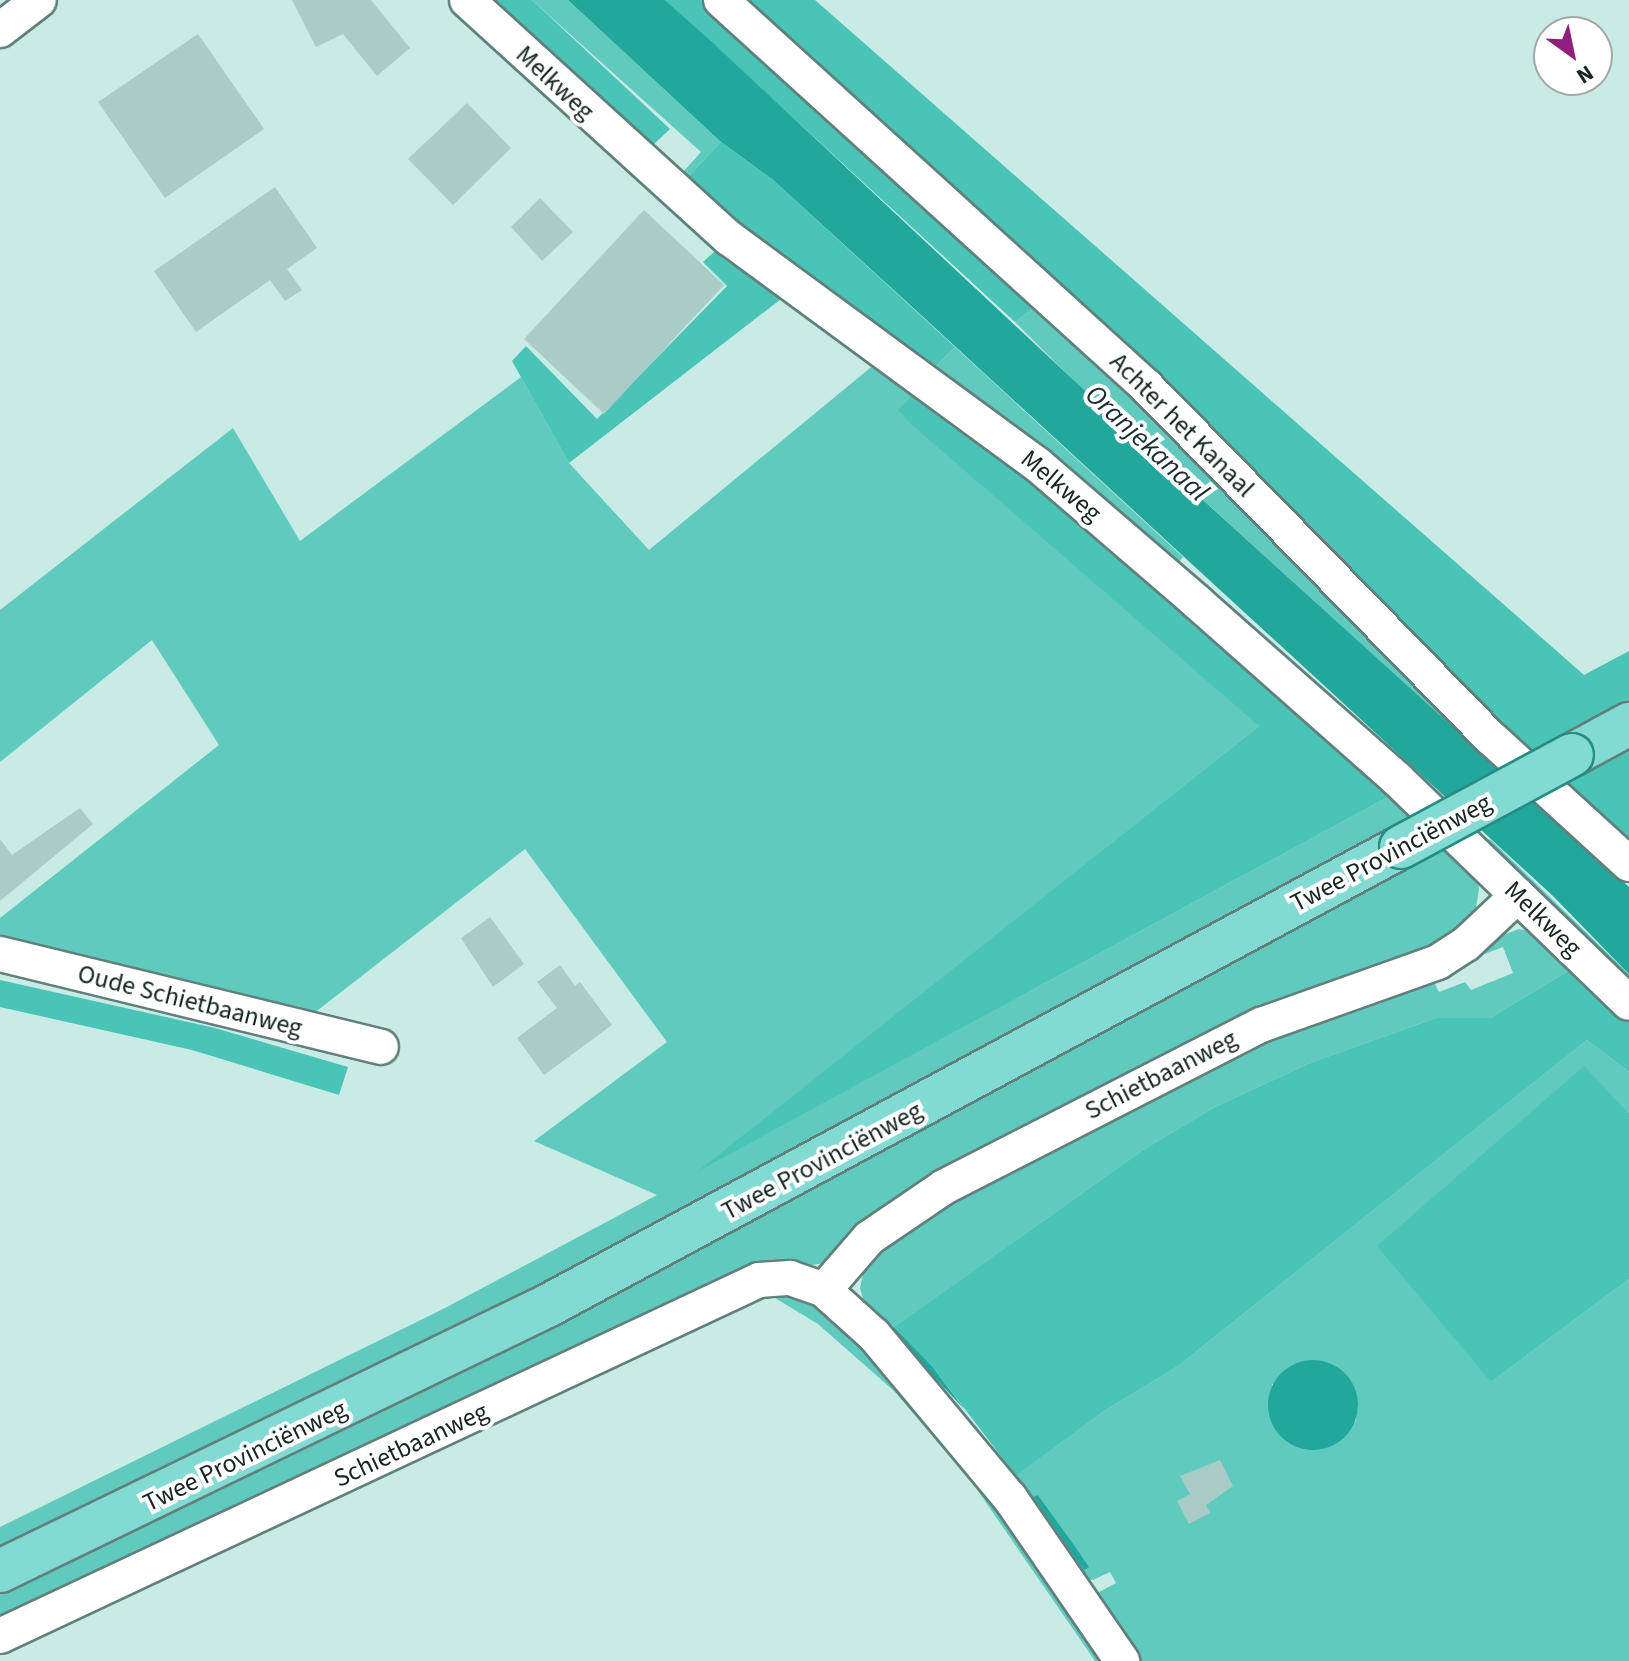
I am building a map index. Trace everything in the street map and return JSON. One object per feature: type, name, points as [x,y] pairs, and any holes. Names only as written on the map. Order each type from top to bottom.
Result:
[{"type":"main road","name":"Twee Provinciënweg","points":[[0,1571],[549,1305],[1629,724]]},
{"type":"street","points":[[0,30],[39,0]]},
{"type":"street","name":"Melkweg","points":[[467,0],[729,238],[1038,465],[1397,779],[1629,1003]]},
{"type":"street","name":"Achter het Kanaal","points":[[721,0],[1147,387],[1437,684],[1582,825],[1629,864]]},
{"type":"street","name":"Schietbaanweg","points":[[824,1290],[869,1238],[944,1187],[1251,1030],[1438,962],[1466,944],[1518,895]]},
{"type":"street","name":"Oude Schietbaanweg","points":[[0,954],[381,1047]]},
{"type":"street","name":"Schietbaanweg","points":[[0,1636],[759,1280],[790,1278],[824,1290],[874,1335],[1010,1498],[1122,1661]]},
{"type":"shaded area","points":[[490,0],[532,0],[670,129],[652,146]]},
{"type":"shaded area","points":[[532,0],[568,0],[721,142],[679,186],[674,182],[701,152]]},
{"type":"shaded area","points":[[568,0],[665,0],[713,43],[1160,461],[1629,887],[1629,974],[1553,896],[921,315],[772,179],[721,142]]},
{"type":"shaded area","points":[[665,0],[714,0],[1042,300],[1015,322]]},
{"type":"shaded area","points":[[733,0],[815,0],[1584,675],[1629,651],[1629,709],[1523,755]]},
{"type":"shaded area","points":[[721,142],[772,179],[955,347],[928,374],[679,186]]},
{"type":"shaded area","points":[[725,242],[790,292],[569,463],[512,361],[526,346],[597,419],[727,286],[703,262]]},
{"type":"shaded area","points":[[1042,300],[1508,767],[1498,769],[1086,393],[1015,322]]},
{"type":"shaded area","points":[[955,347],[1183,557],[1171,571],[928,374]]},
{"type":"shaded area","points":[[881,359],[1259,726],[702,1169],[1397,792],[1420,812],[1389,829],[1387,841],[841,1135],[0,1557],[0,1527],[445,1308],[657,1195],[534,1141],[667,1042],[525,849],[300,1024],[0,949],[0,918],[219,745],[152,640],[0,762],[0,610],[233,428],[300,541],[521,377],[569,463],[649,550]]},
{"type":"shaded area","points":[[921,387],[1397,792],[697,1172],[1259,726],[911,424],[898,410]]},
{"type":"shaded area","points":[[1629,739],[1629,838],[1627,839],[1561,776]]},
{"type":"shaded area","points":[[1490,839],[1629,974],[1629,993],[1484,847]]},
{"type":"shaded area","points":[[1450,842],[1474,867],[1479,888],[1475,915],[1460,937],[824,1263],[801,1267],[0,1628],[0,1587],[752,1219]]},
{"type":"shaded area","points":[[1519,929],[1539,933],[1578,965],[1490,1018],[1436,1018],[1310,1063],[1215,1107],[1143,1150],[890,1330],[1017,1475],[1104,1411],[1178,1366],[1587,1040],[1629,1072],[1629,1113],[1584,1067],[1491,1382],[1629,1279],[1629,1661],[1128,1661],[1094,1609],[1099,1592],[1116,1583],[1110,1572],[1093,1580],[1073,1577],[865,1305],[860,1288],[865,1265],[885,1237],[1181,1072],[1431,976],[1439,992],[1465,982],[1471,990],[1513,973],[1503,947],[1466,961],[1487,941]],"holes":[[[1272,1384],[1358,1407],[1355,1423],[1272,1418]],[[1038,1495],[1069,1538],[1084,1570],[1033,1498]]]},
{"type":"shaded area","points":[[1578,965],[1629,1013],[1629,1072],[1587,1040],[1178,1366],[1104,1411],[1016,1476],[932,1366],[894,1327],[1143,1150],[1215,1107],[1310,1063],[1436,1018],[1490,1018]]},
{"type":"shaded area","points":[[0,980],[215,1028],[348,1067],[339,1095],[192,1050],[0,1007]]},
{"type":"shaded area","points":[[1584,1066],[1629,1113],[1629,1279],[1491,1382],[1377,1246]]},
{"type":"shaded area","points":[[776,1289],[816,1302],[877,1351],[1116,1661],[1095,1661],[967,1475],[894,1391],[818,1324],[765,1292]]},
{"type":"shaded area","points":[[894,1327],[932,1366],[965,1410],[890,1330]]},
{"type":"shaded area","points":[[1313,1360],[1330,1364],[1345,1373],[1354,1388],[1358,1405],[1354,1422],[1345,1437],[1330,1446],[1313,1450],[1296,1446],[1281,1437],[1272,1422],[1268,1405],[1272,1388],[1281,1373],[1296,1364]]},
{"type":"shaded area","points":[[1038,1495],[1089,1567],[1084,1570],[1075,1558],[1033,1497]]},
{"type":"building","points":[[292,0],[371,0],[410,48],[377,76],[343,34],[316,47]]},
{"type":"building","points":[[198,34],[264,129],[165,198],[98,102]]},
{"type":"building","points":[[467,103],[511,148],[453,205],[408,159]]},
{"type":"building","points":[[275,187],[317,248],[287,269],[302,290],[285,301],[270,280],[196,332],[154,271]]},
{"type":"building","points":[[540,198],[573,232],[542,261],[511,227]]},
{"type":"building","points":[[644,210],[724,285],[604,414],[524,339]]},
{"type":"building","points":[[80,808],[93,824],[0,901],[0,839],[12,855]]},
{"type":"building","points":[[490,917],[524,964],[493,987],[461,938]]},
{"type":"building","points":[[560,965],[575,986],[580,982],[612,1025],[544,1075],[517,1038],[557,1008],[537,982]]},
{"type":"building","points":[[1220,1460],[1233,1486],[1206,1505],[1210,1513],[1189,1524],[1177,1501],[1190,1494],[1180,1476]]},
{"type":"water label","name":"Oranjekanaal","points":[[1147,443]]}]
